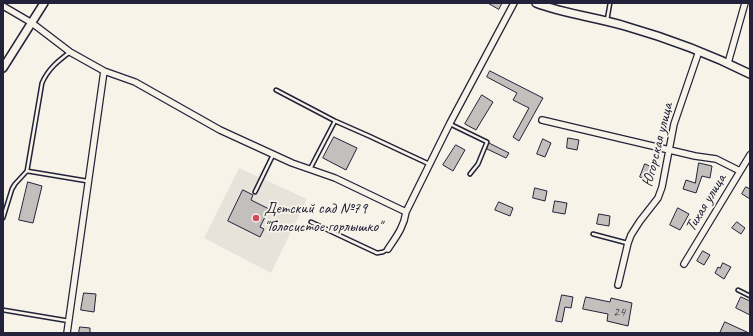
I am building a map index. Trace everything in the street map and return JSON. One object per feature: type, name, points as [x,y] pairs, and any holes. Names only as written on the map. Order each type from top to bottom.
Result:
[{"type":"main road","points":[[3,68],[44,3]]},
{"type":"main road","points":[[536,3],[561,11],[607,21],[652,34],[728,62],[750,74]]},
{"type":"street","points":[[388,249],[402,228],[406,212],[450,124],[514,3]]},
{"type":"street","points":[[728,62],[745,3]]},
{"type":"street","points":[[3,6],[32,23],[70,52],[104,71],[135,82],[220,130],[273,155],[335,178],[406,212]]},
{"type":"street","name":"Югорская улица","points":[[618,284],[631,235],[658,198],[662,187],[668,149],[674,124],[699,51]]},
{"type":"street","points":[[67,333],[104,71]]},
{"type":"street","points":[[542,120],[695,156],[716,159],[740,171]]},
{"type":"street","name":"Тихая улица","points":[[684,264],[750,155]]},
{"type":"lane","points":[[607,21],[610,3]]},
{"type":"lane","points":[[3,218],[12,189],[27,171],[42,83],[45,75],[51,67],[70,52]]},
{"type":"lane","points":[[276,90],[335,121],[430,165]]},
{"type":"lane","points":[[310,170],[335,121]]},
{"type":"lane","points":[[450,124],[486,142],[478,164],[470,174]]},
{"type":"lane","points":[[255,192],[273,155]]},
{"type":"lane","points":[[27,171],[89,181]]},
{"type":"lane","points":[[311,222],[377,252],[383,252],[388,249]]},
{"type":"lane","points":[[593,234],[628,243]]},
{"type":"lane","points":[[738,290],[750,296]]},
{"type":"lane","points":[[3,310],[69,321]]},
{"type":"shaded area","name":"Детский сад №79 \"Голосистое горлышко\"","points":[[239,168],[307,199],[271,273],[204,238]]},
{"type":"building","points":[[488,3],[502,3],[499,9]]},
{"type":"building","points":[[490,71],[543,98],[519,141],[513,137],[529,108],[513,100],[517,93],[487,77]]},
{"type":"building","points":[[482,95],[493,102],[476,130],[465,124]]},
{"type":"building","points":[[334,137],[357,148],[346,170],[323,158]]},
{"type":"building","points":[[568,138],[579,140],[577,150],[567,148]]},
{"type":"building","points":[[543,139],[551,143],[545,157],[537,154]]},
{"type":"building","points":[[489,143],[509,153],[506,158],[487,149]]},
{"type":"building","points":[[456,145],[465,150],[453,171],[443,165]]},
{"type":"building","points":[[699,163],[712,166],[710,178],[702,176],[696,193],[683,189],[686,180],[695,183]]},
{"type":"building","points":[[645,164],[654,168],[649,181],[640,177]]},
{"type":"building","points":[[28,182],[42,186],[33,223],[19,220]]},
{"type":"building","points":[[746,187],[750,189],[750,199],[742,194]]},
{"type":"building","points":[[535,188],[547,191],[545,201],[533,198]]},
{"type":"building","points":[[243,190],[253,195],[251,200],[269,209],[260,227],[264,229],[260,237],[228,221]]},
{"type":"building","points":[[555,201],[567,203],[565,214],[553,212]]},
{"type":"building","points":[[499,202],[513,208],[510,216],[495,210]]},
{"type":"building","points":[[678,208],[689,214],[680,230],[670,225]]},
{"type":"building","points":[[599,214],[610,216],[609,226],[597,224]]},
{"type":"building","points":[[737,222],[745,228],[741,234],[732,228]]},
{"type":"building","points":[[703,251],[710,255],[704,265],[697,261]]},
{"type":"building","points":[[723,263],[731,267],[724,279],[715,273],[718,267],[720,268]]},
{"type":"building","points":[[84,293],[96,294],[94,312],[81,310]]},
{"type":"building","points":[[562,295],[573,297],[571,308],[565,307],[562,322],[556,321]]},
{"type":"building","points":[[586,297],[610,302],[611,298],[632,303],[628,326],[607,321],[608,314],[583,309]]},
{"type":"building","points":[[741,297],[750,301],[750,315],[736,308]]},
{"type":"building","points":[[725,322],[749,333],[720,333]]},
{"type":"building","points":[[80,327],[90,328],[90,333],[79,333]]},
{"type":"place","name":"Детский сад №79 \"Голосистое горлышко\"","points":[[256,218]]}]
